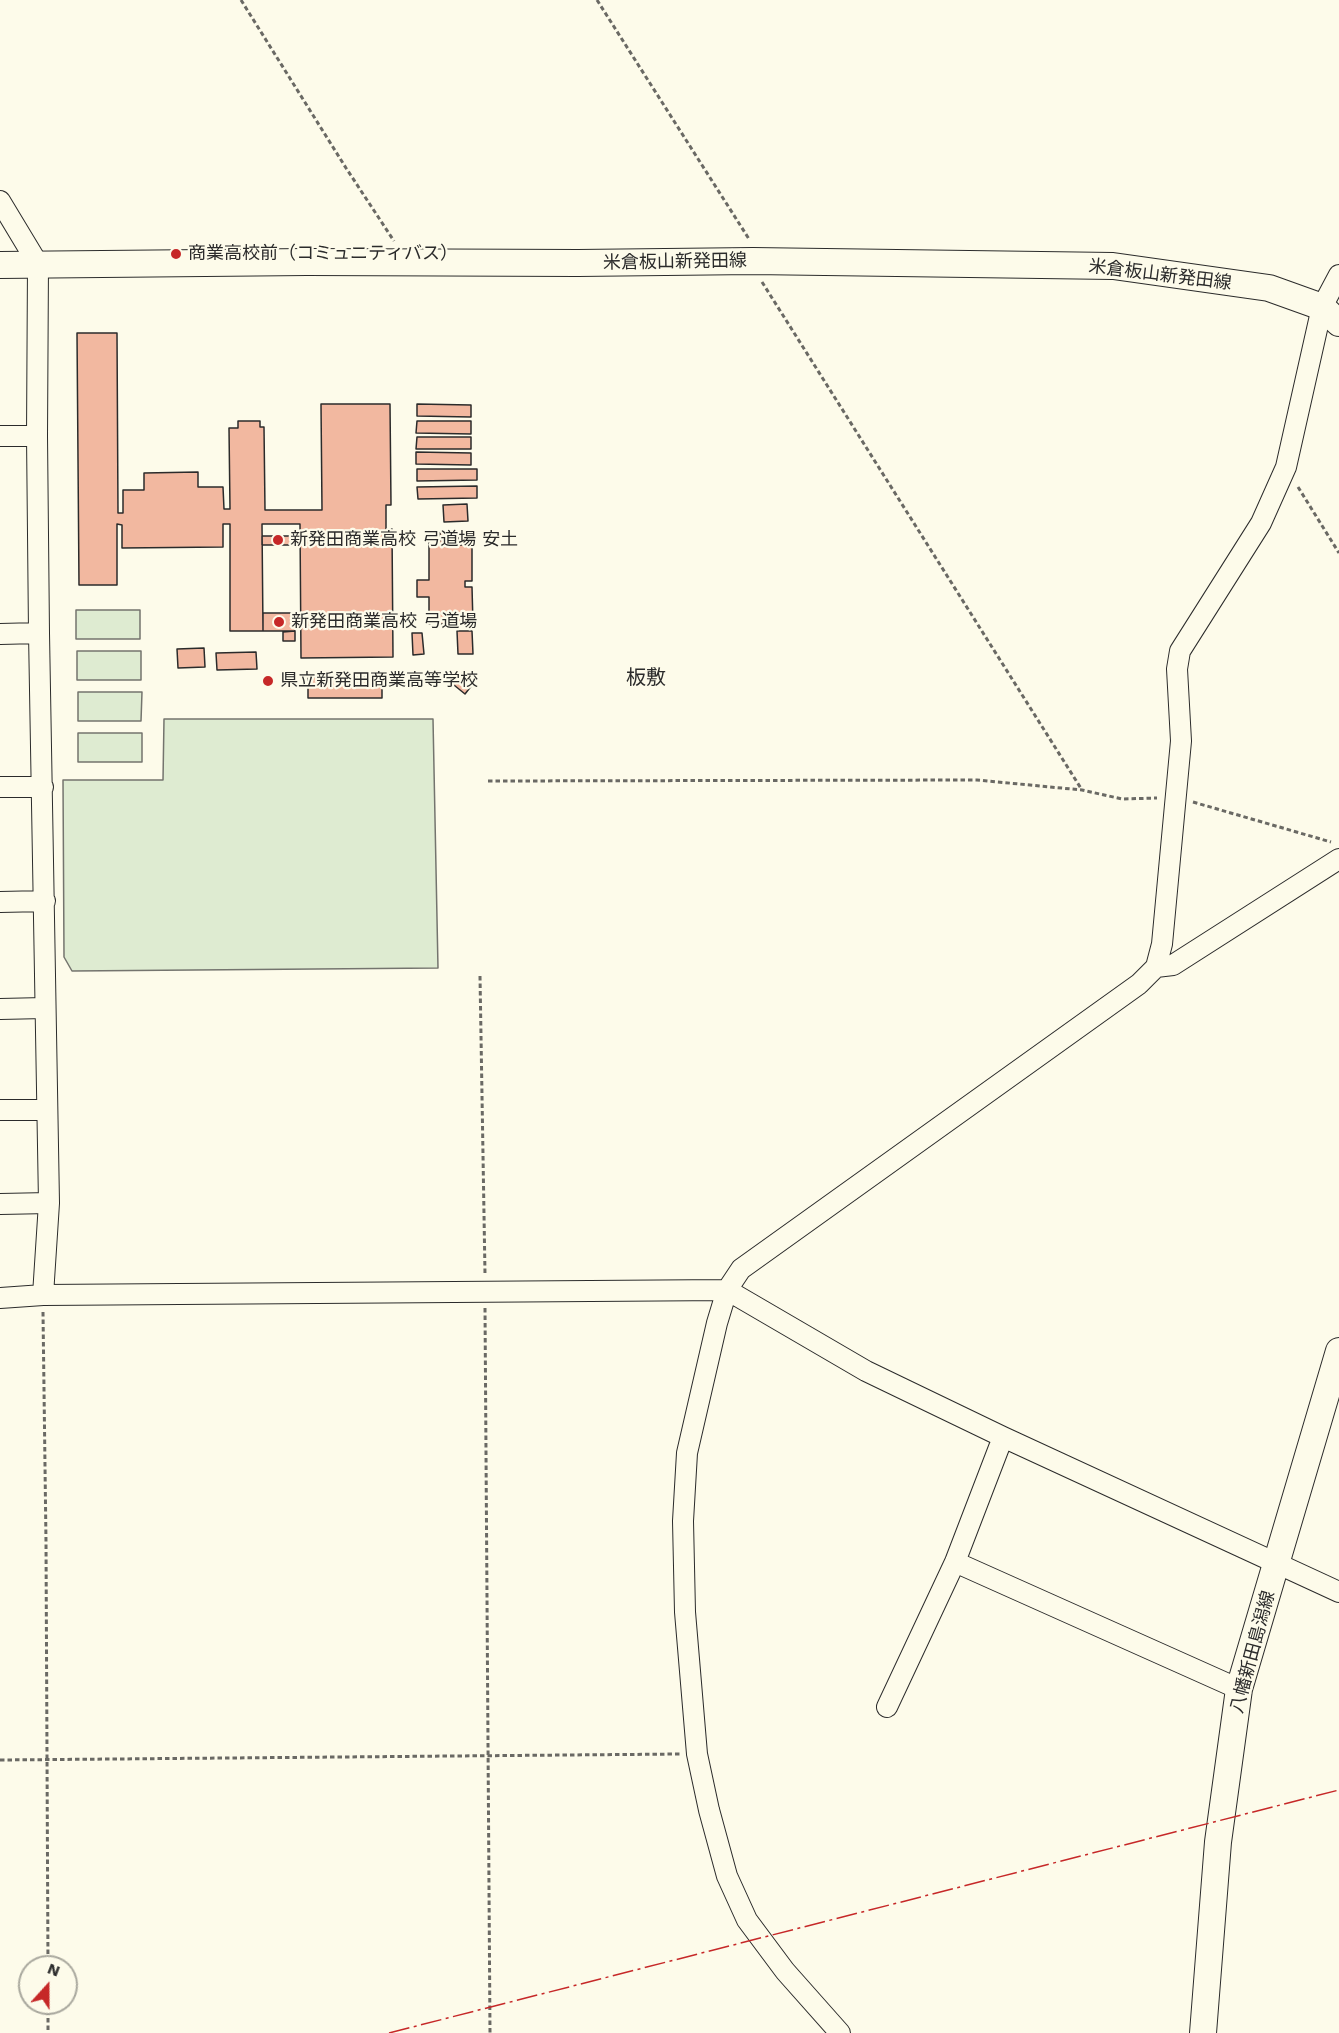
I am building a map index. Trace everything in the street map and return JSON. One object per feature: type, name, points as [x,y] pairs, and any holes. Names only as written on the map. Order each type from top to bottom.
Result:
[{"type":"main road","name":"米倉板山新発田線","points":[[0,265],[753,261],[1113,266],[1269,288],[1330,315]]},
{"type":"main road","name":"八幡新田島潟線","points":[[1203,2033],[1218,1842],[1239,1689],[1339,1351]]},
{"type":"street","points":[[0,201],[38,264],[39,633],[49,1203],[43,1295]]},
{"type":"street","points":[[840,2033],[785,1971],[747,1920],[727,1876],[697,1754],[686,1612],[683,1521],[687,1453],[714,1334],[727,1290],[741,1269],[1129,991],[1156,967],[1162,944],[1181,741],[1177,669],[1180,651],[1261,523],[1286,467],[1330,315],[1339,275]]},
{"type":"street","points":[[0,436],[37,436]]},
{"type":"street","points":[[0,634],[39,633]]},
{"type":"street","points":[[0,787],[43,787]]},
{"type":"street","points":[[1156,967],[1173,965],[1339,859]]},
{"type":"street","points":[[0,902],[45,901]]},
{"type":"street","points":[[0,1009],[44,1008]]},
{"type":"street","points":[[0,1110],[46,1110]]},
{"type":"street","points":[[0,1204],[49,1203]]},
{"type":"street","points":[[0,1298],[43,1295],[727,1290],[866,1371],[1003,1437],[1339,1592]]},
{"type":"street","points":[[887,1707],[955,1562],[1003,1437]]},
{"type":"street","points":[[955,1562],[1239,1689]]},
{"type":"path","points":[[241,0],[408,262]]},
{"type":"path","points":[[597,0],[753,246],[753,261],[759,279],[1082,790]]},
{"type":"path","points":[[1286,467],[1339,553]]},
{"type":"path","points":[[488,781],[957,779],[1082,790],[1122,799],[1176,797],[1339,844]]},
{"type":"path","points":[[480,976],[485,1292],[490,2033]]},
{"type":"path","points":[[43,1295],[48,1955]]},
{"type":"path","points":[[0,1760],[697,1754]]},
{"type":"path","points":[[48,2015],[48,2033]]},
{"type":"green space","points":[[76,610],[140,610],[140,639],[76,639]]},
{"type":"green space","points":[[77,651],[141,651],[141,680],[77,680]]},
{"type":"green space","points":[[78,692],[142,692],[141,721],[78,721]]},
{"type":"green space","points":[[164,719],[433,719],[438,968],[72,971],[64,957],[63,780],[163,780]]},
{"type":"green space","points":[[78,733],[142,733],[142,762],[78,762]]},
{"type":"building","points":[[77,333],[117,333],[118,513],[123,513],[123,490],[144,490],[144,473],[198,472],[198,487],[223,487],[224,509],[230,509],[229,428],[238,428],[238,421],[260,421],[260,427],[264,427],[265,510],[322,510],[321,404],[390,404],[391,505],[386,505],[386,529],[392,529],[393,657],[301,658],[300,524],[262,524],[263,631],[230,631],[230,524],[223,524],[223,547],[122,548],[122,525],[117,524],[117,585],[79,585]]},
{"type":"building","points":[[417,404],[471,405],[471,417],[417,416]]},
{"type":"building","points":[[417,421],[471,421],[471,434],[416,433]]},
{"type":"building","points":[[417,437],[471,437],[471,449],[416,449]]},
{"type":"building","points":[[416,452],[471,453],[471,465],[416,464]]},
{"type":"building","points":[[417,469],[477,469],[477,480],[417,481]]},
{"type":"building","points":[[477,486],[477,498],[418,499],[417,487]]},
{"type":"building","points":[[467,504],[468,521],[444,522],[443,505]]},
{"type":"building","points":[[440,532],[458,532],[459,545],[472,545],[472,581],[465,581],[465,587],[472,587],[473,624],[429,624],[429,597],[417,597],[417,580],[429,580],[429,541],[440,541]]},
{"type":"building","name":"新発田商業高校 弓道場 安土","points":[[262,536],[293,536],[293,545],[262,545]]},
{"type":"building","name":"新発田商業高校 弓道場","points":[[263,613],[295,613],[295,631],[263,631]]},
{"type":"building","points":[[295,631],[295,641],[283,641],[283,632]]},
{"type":"building","points":[[457,631],[472,631],[473,654],[458,654]]},
{"type":"building","points":[[412,633],[422,633],[424,654],[413,655]]},
{"type":"building","points":[[204,648],[205,667],[178,668],[177,649]]},
{"type":"building","points":[[256,652],[257,669],[217,670],[216,653]]},
{"type":"building","points":[[464,671],[476,680],[465,694],[449,681],[454,674],[459,677]]},
{"type":"building","points":[[308,677],[382,677],[382,698],[308,698]]},
{"type":"power","points":[[389,2033],[1339,1790]]},
{"type":"place","name":"商業高校前（コミュニティバス）","points":[[176,254]]},
{"type":"place","name":"新発田商業高校 弓道場 安土","points":[[278,540]]},
{"type":"place","name":"新発田商業高校 弓道場","points":[[279,622]]},
{"type":"place","name":"県立新発田商業高等学校","points":[[268,681]]},
{"type":"district","name":"板敷","points":[[646,678]]}]
